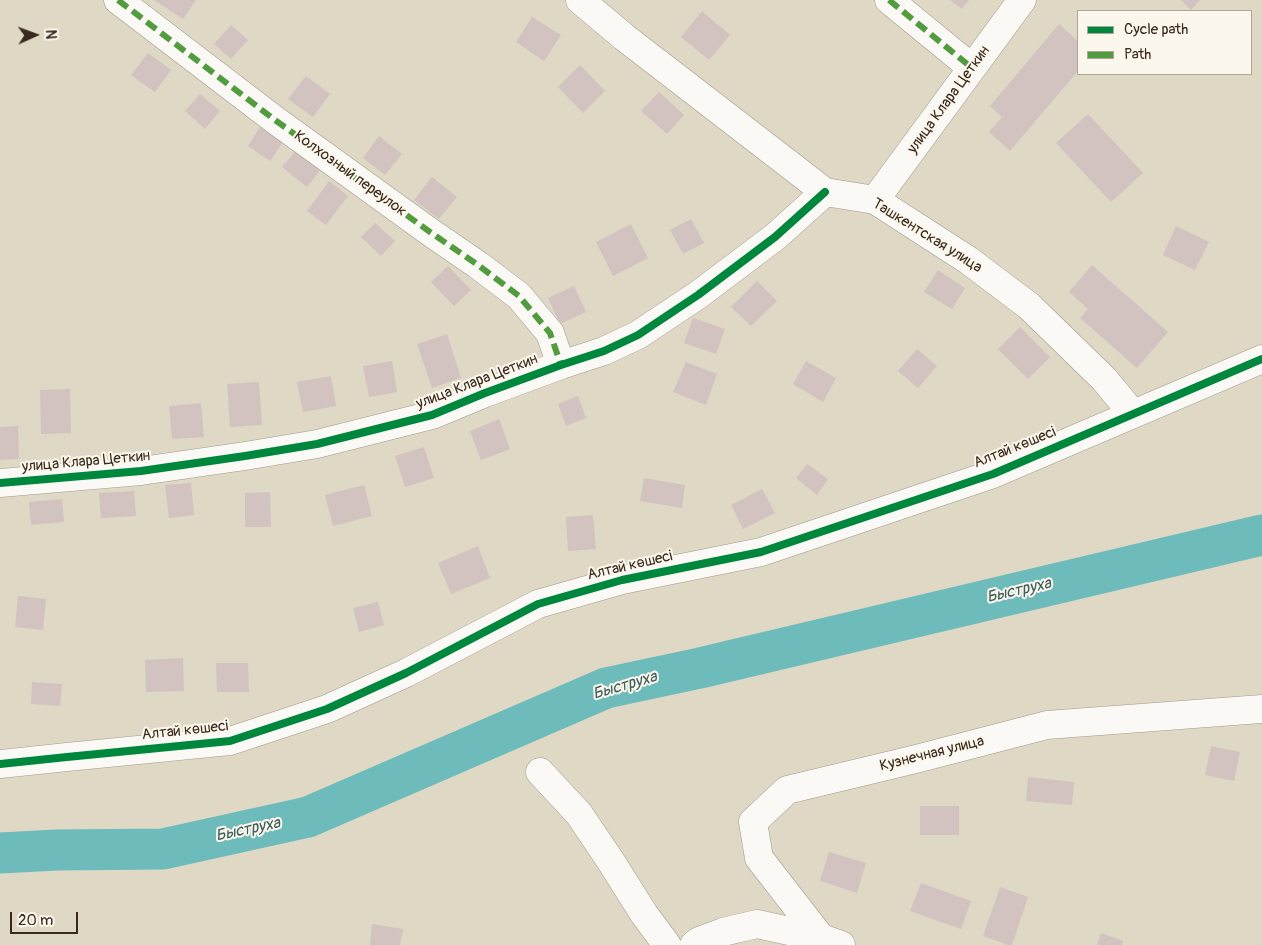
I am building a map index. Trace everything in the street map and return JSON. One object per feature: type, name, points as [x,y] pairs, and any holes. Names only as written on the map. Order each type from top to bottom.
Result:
[{"type":"street","name":"Колхозный переулок","points":[[118,0],[283,126],[519,296],[550,333],[561,365]]},
{"type":"street","name":"Ташкентская улица","points":[[580,0],[624,37],[824,192],[875,200],[968,260],[1029,306],[1104,379],[1133,414]]},
{"type":"street","points":[[888,0],[972,68]]},
{"type":"street","name":"улица Клара Цеткин","points":[[875,200],[1022,0]]},
{"type":"street","name":"улица Клара Цеткин","points":[[0,483],[141,471],[245,456],[317,444],[432,415],[485,393],[604,351],[638,335],[698,295],[775,237],[824,192]]},
{"type":"street","name":"Алтай көшесі","points":[[0,764],[230,741],[327,709],[406,673],[538,604],[622,580],[761,552],[992,474],[1262,359]]},
{"type":"street","name":"Кузнечная улица","points":[[831,941],[759,858],[753,822],[786,790],[1047,725],[1262,709]]},
{"type":"street","points":[[540,772],[579,814],[644,914],[667,945]]},
{"type":"street","points":[[694,945],[699,941],[723,932],[757,924],[831,941]]},
{"type":"building","points":[[154,0],[196,0],[183,19]]},
{"type":"building","points":[[950,0],[969,0],[962,9]]},
{"type":"building","points":[[1181,0],[1200,0],[1191,10]]},
{"type":"building","points":[[702,11],[730,35],[709,60],[681,37]]},
{"type":"building","points":[[532,17],[561,35],[544,61],[516,42]]},
{"type":"building","points":[[1059,24],[1077,40],[1077,72],[1010,151],[989,132],[1002,117],[990,106]]},
{"type":"building","points":[[231,25],[248,40],[231,59],[214,44]]},
{"type":"building","points":[[148,53],[171,70],[155,92],[131,75]]},
{"type":"building","points":[[580,65],[605,91],[583,113],[558,87]]},
{"type":"building","points":[[306,76],[330,94],[313,117],[288,99]]},
{"type":"building","points":[[659,92],[684,115],[667,134],[641,111]]},
{"type":"building","points":[[200,94],[220,111],[205,129],[185,111]]},
{"type":"building","points":[[1088,114],[1143,173],[1111,202],[1056,143]]},
{"type":"building","points":[[260,127],[283,142],[270,161],[248,146]]},
{"type":"building","points":[[379,136],[402,154],[385,175],[363,158]]},
{"type":"building","points":[[298,148],[322,168],[307,187],[282,167]]},
{"type":"building","points":[[432,177],[457,197],[439,219],[414,200]]},
{"type":"building","points":[[329,181],[348,196],[326,225],[307,211]]},
{"type":"building","points":[[691,219],[704,243],[683,254],[670,230]]},
{"type":"building","points":[[375,223],[395,241],[381,256],[361,237]]},
{"type":"building","points":[[631,224],[648,258],[613,276],[596,242]]},
{"type":"building","points":[[1176,226],[1209,242],[1195,270],[1163,255]]},
{"type":"building","points":[[1092,265],[1168,332],[1137,368],[1080,318],[1088,309],[1069,292]]},
{"type":"building","points":[[448,266],[471,290],[454,306],[431,282]]},
{"type":"building","points":[[938,270],[965,288],[952,309],[924,292]]},
{"type":"building","points":[[757,281],[777,301],[751,326],[731,307]]},
{"type":"building","points":[[574,286],[586,312],[560,324],[548,298]]},
{"type":"building","points":[[693,318],[725,329],[716,354],[684,343]]},
{"type":"building","points":[[1020,327],[1050,357],[1028,379],[998,349]]},
{"type":"building","points":[[447,334],[461,378],[432,388],[417,344]]},
{"type":"building","points":[[917,349],[937,366],[918,388],[898,371]]},
{"type":"building","points":[[392,361],[397,392],[369,397],[363,366]]},
{"type":"building","points":[[806,361],[836,378],[823,402],[793,384]]},
{"type":"building","points":[[686,362],[717,374],[706,405],[673,392]]},
{"type":"building","points":[[331,376],[336,406],[303,412],[297,382]]},
{"type":"building","points":[[259,382],[262,425],[230,427],[227,384]]},
{"type":"building","points":[[70,389],[71,433],[41,434],[40,390]]},
{"type":"building","points":[[578,396],[586,418],[566,426],[558,404]]},
{"type":"building","points":[[201,403],[204,437],[172,439],[169,406]]},
{"type":"building","points":[[499,419],[510,449],[481,460],[470,431]]},
{"type":"building","points":[[18,426],[19,459],[0,460],[0,427]]},
{"type":"building","points":[[424,447],[434,478],[405,487],[395,456]]},
{"type":"building","points":[[807,464],[828,479],[817,495],[796,478]]},
{"type":"building","points":[[644,478],[685,485],[682,508],[640,501]]},
{"type":"building","points":[[191,483],[194,515],[169,518],[165,485]]},
{"type":"building","points":[[364,485],[372,516],[333,526],[325,495]]},
{"type":"building","points":[[762,489],[775,513],[743,529],[731,505]]},
{"type":"building","points":[[134,491],[136,516],[101,518],[99,493]]},
{"type":"building","points":[[270,492],[271,527],[245,527],[245,493]]},
{"type":"building","points":[[62,499],[64,522],[31,525],[29,502]]},
{"type":"building","points":[[593,515],[596,549],[568,551],[566,517]]},
{"type":"building","points":[[478,546],[490,578],[451,594],[438,563]]},
{"type":"building","points":[[18,596],[46,599],[43,630],[15,627]]},
{"type":"building","points":[[378,602],[384,625],[359,632],[353,608]]},
{"type":"building","points":[[183,658],[184,691],[146,692],[145,660]]},
{"type":"building","points":[[216,663],[248,663],[249,692],[217,692]]},
{"type":"building","points":[[32,682],[62,684],[60,706],[31,704]]},
{"type":"building","points":[[1211,746],[1240,752],[1234,781],[1205,775]]},
{"type":"building","points":[[1028,777],[1074,782],[1072,805],[1026,801]]},
{"type":"building","points":[[920,806],[959,806],[959,835],[920,835]]},
{"type":"building","points":[[829,852],[866,863],[857,893],[820,881]]},
{"type":"building","points":[[921,883],[971,901],[961,929],[910,911]]},
{"type":"building","points":[[1000,887],[1028,897],[1012,945],[983,936]]},
{"type":"building","points":[[372,924],[403,929],[400,945],[370,945]]},
{"type":"building","points":[[1101,933],[1123,941],[1122,945],[1097,945]]},
{"type":"waterway","name":"Быструха","points":[[0,853],[57,850],[163,849],[308,817],[606,688],[700,668],[1262,535]]},
{"type":"marked path","points":[[118,0],[275,120],[519,296],[550,333],[561,365]]},
{"type":"marked path","points":[[889,0],[972,68]]},
{"type":"cycle path","points":[[0,483],[141,471],[245,456],[317,444],[432,415],[485,393],[604,351],[638,335],[698,295],[775,237],[825,192]]},
{"type":"cycle path","points":[[0,764],[230,741],[327,709],[406,673],[538,604],[622,580],[761,552],[993,474],[1262,359]]}]
